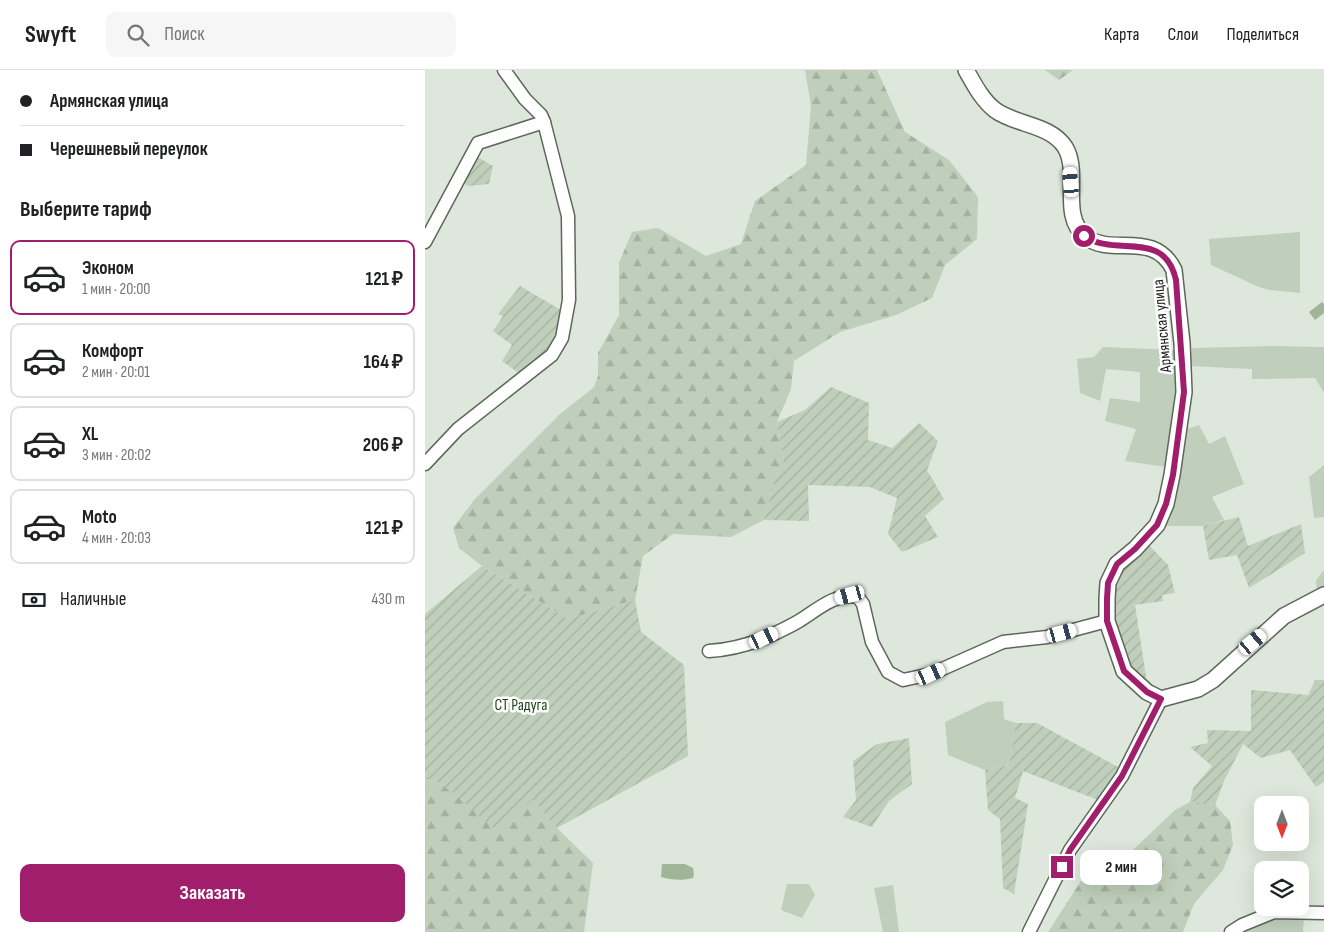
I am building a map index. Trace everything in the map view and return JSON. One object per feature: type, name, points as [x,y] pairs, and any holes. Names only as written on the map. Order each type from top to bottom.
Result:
[{"type":"street","points":[[425,464],[458,428],[552,355],[562,338],[569,300],[568,216],[541,115],[503,70]]},
{"type":"street","name":"Армянская улица","points":[[966,70],[985,101],[995,111],[1046,132],[1064,146],[1070,165],[1073,218],[1077,228],[1084,236],[1091,241],[1154,250],[1170,262],[1173,270],[1182,343],[1184,392],[1173,475],[1166,504],[1157,525],[1135,549],[1117,564],[1108,583],[1107,621],[1124,671],[1147,692],[1161,699]]},
{"type":"street","points":[[425,242],[478,143],[544,122]]},
{"type":"street","points":[[709,651],[729,650],[764,638],[797,622],[830,601],[850,595],[858,597],[863,604],[872,642],[888,672],[903,680],[931,674],[1003,642],[1047,637],[1107,621]]},
{"type":"street","points":[[1029,932],[1070,850],[1122,776],[1161,699],[1198,688],[1213,680],[1284,616],[1324,595]]},
{"type":"street","points":[[1237,929],[1274,912],[1324,913]]},
{"type":"green space","points":[[805,70],[877,70],[905,132],[949,160],[978,197],[977,239],[945,265],[932,298],[896,315],[840,332],[794,361],[791,389],[777,422],[784,460],[774,482],[764,520],[731,537],[673,534],[643,556],[635,600],[568,619],[482,566],[459,548],[453,528],[474,500],[559,415],[594,387],[598,376],[598,353],[619,315],[619,263],[632,232],[658,228],[706,256],[741,244],[755,201],[806,165],[811,106]]},
{"type":"green space","points":[[1045,70],[1073,70],[1059,80]]},
{"type":"green space","points":[[476,156],[493,166],[489,184],[468,186],[462,181]]},
{"type":"green space","points":[[1300,232],[1300,293],[1269,290],[1259,287],[1211,265],[1209,239]]},
{"type":"green space","points":[[520,286],[561,310],[553,340],[543,353],[520,374],[502,361],[512,345],[493,331],[503,316],[498,314]]},
{"type":"green space","points":[[1103,347],[1176,350],[1177,390],[1166,467],[1125,461],[1136,429],[1105,421],[1110,398],[1140,402],[1140,372],[1106,369],[1100,401],[1080,393],[1077,359],[1094,357]]},
{"type":"green space","points":[[1324,347],[1324,393],[1315,378],[1252,379],[1252,369],[1190,366],[1192,348]]},
{"type":"green space","points":[[831,387],[869,403],[868,440],[892,448],[919,423],[938,441],[927,470],[944,499],[925,516],[938,537],[902,552],[888,534],[897,498],[870,487],[808,485],[809,521],[764,520],[774,482],[784,460],[777,422],[805,410]]},
{"type":"green space","points":[[1199,425],[1209,444],[1225,436],[1244,484],[1212,497],[1224,520],[1203,526],[1159,526],[1184,430]]},
{"type":"green space","points":[[1324,465],[1324,517],[1314,518],[1309,477]]},
{"type":"green space","points":[[1239,517],[1248,546],[1301,524],[1305,553],[1249,588],[1237,555],[1209,560],[1203,526]]},
{"type":"green space","points":[[1147,543],[1168,565],[1175,593],[1162,595],[1163,601],[1135,605],[1148,689],[1128,665],[1117,627],[1112,600],[1113,581],[1119,570]]},
{"type":"green space","name":"СТ Радуга","points":[[482,566],[568,619],[635,600],[641,632],[684,665],[688,756],[557,828],[533,800],[496,830],[447,788],[425,775],[425,614]]},
{"type":"green space","points":[[1324,570],[1324,586],[1317,592],[1316,580]]},
{"type":"green space","points":[[1315,680],[1324,680],[1324,782],[1316,787],[1290,750],[1261,758],[1243,744],[1224,781],[1215,805],[1190,802],[1193,788],[1212,766],[1190,747],[1208,743],[1207,730],[1251,731],[1251,690],[1308,695]]},
{"type":"green space","points":[[1003,701],[1004,719],[1016,723],[1009,765],[985,770],[948,755],[945,722],[987,702]]},
{"type":"green space","points":[[1016,723],[1037,723],[1120,768],[1098,800],[1023,771],[1015,798],[1028,804],[1014,894],[1003,888],[1000,819],[988,810],[985,770],[1009,765]]},
{"type":"green space","points":[[909,738],[912,784],[889,801],[872,827],[843,817],[856,800],[853,761],[877,744]]},
{"type":"green space","points":[[425,775],[447,788],[496,829],[533,800],[557,828],[593,863],[584,932],[425,932]]},
{"type":"green space","points":[[1190,802],[1215,805],[1230,821],[1233,845],[1223,870],[1194,904],[1183,932],[1048,932],[1081,881],[1116,866],[1175,810]]},
{"type":"green space","points":[[787,884],[809,884],[815,895],[802,918],[781,910]]},
{"type":"green space","points":[[893,885],[899,932],[883,932],[874,888]]},
{"type":"green space","points":[[1272,917],[1304,917],[1303,932],[1238,932]]},
{"type":"shaded area","points":[[1322,302],[1324,304],[1324,313],[1315,320],[1309,312]]},
{"type":"shaded area","points":[[662,864],[685,864],[693,868],[693,878],[677,880],[661,877]]},
{"type":"route","points":[[1062,867],[1070,850],[1122,776],[1161,699],[1147,692],[1124,671],[1107,621],[1108,583],[1117,564],[1135,549],[1157,525],[1166,504],[1173,475],[1184,392],[1176,280],[1170,262],[1154,250],[1091,241],[1084,236]]}]
